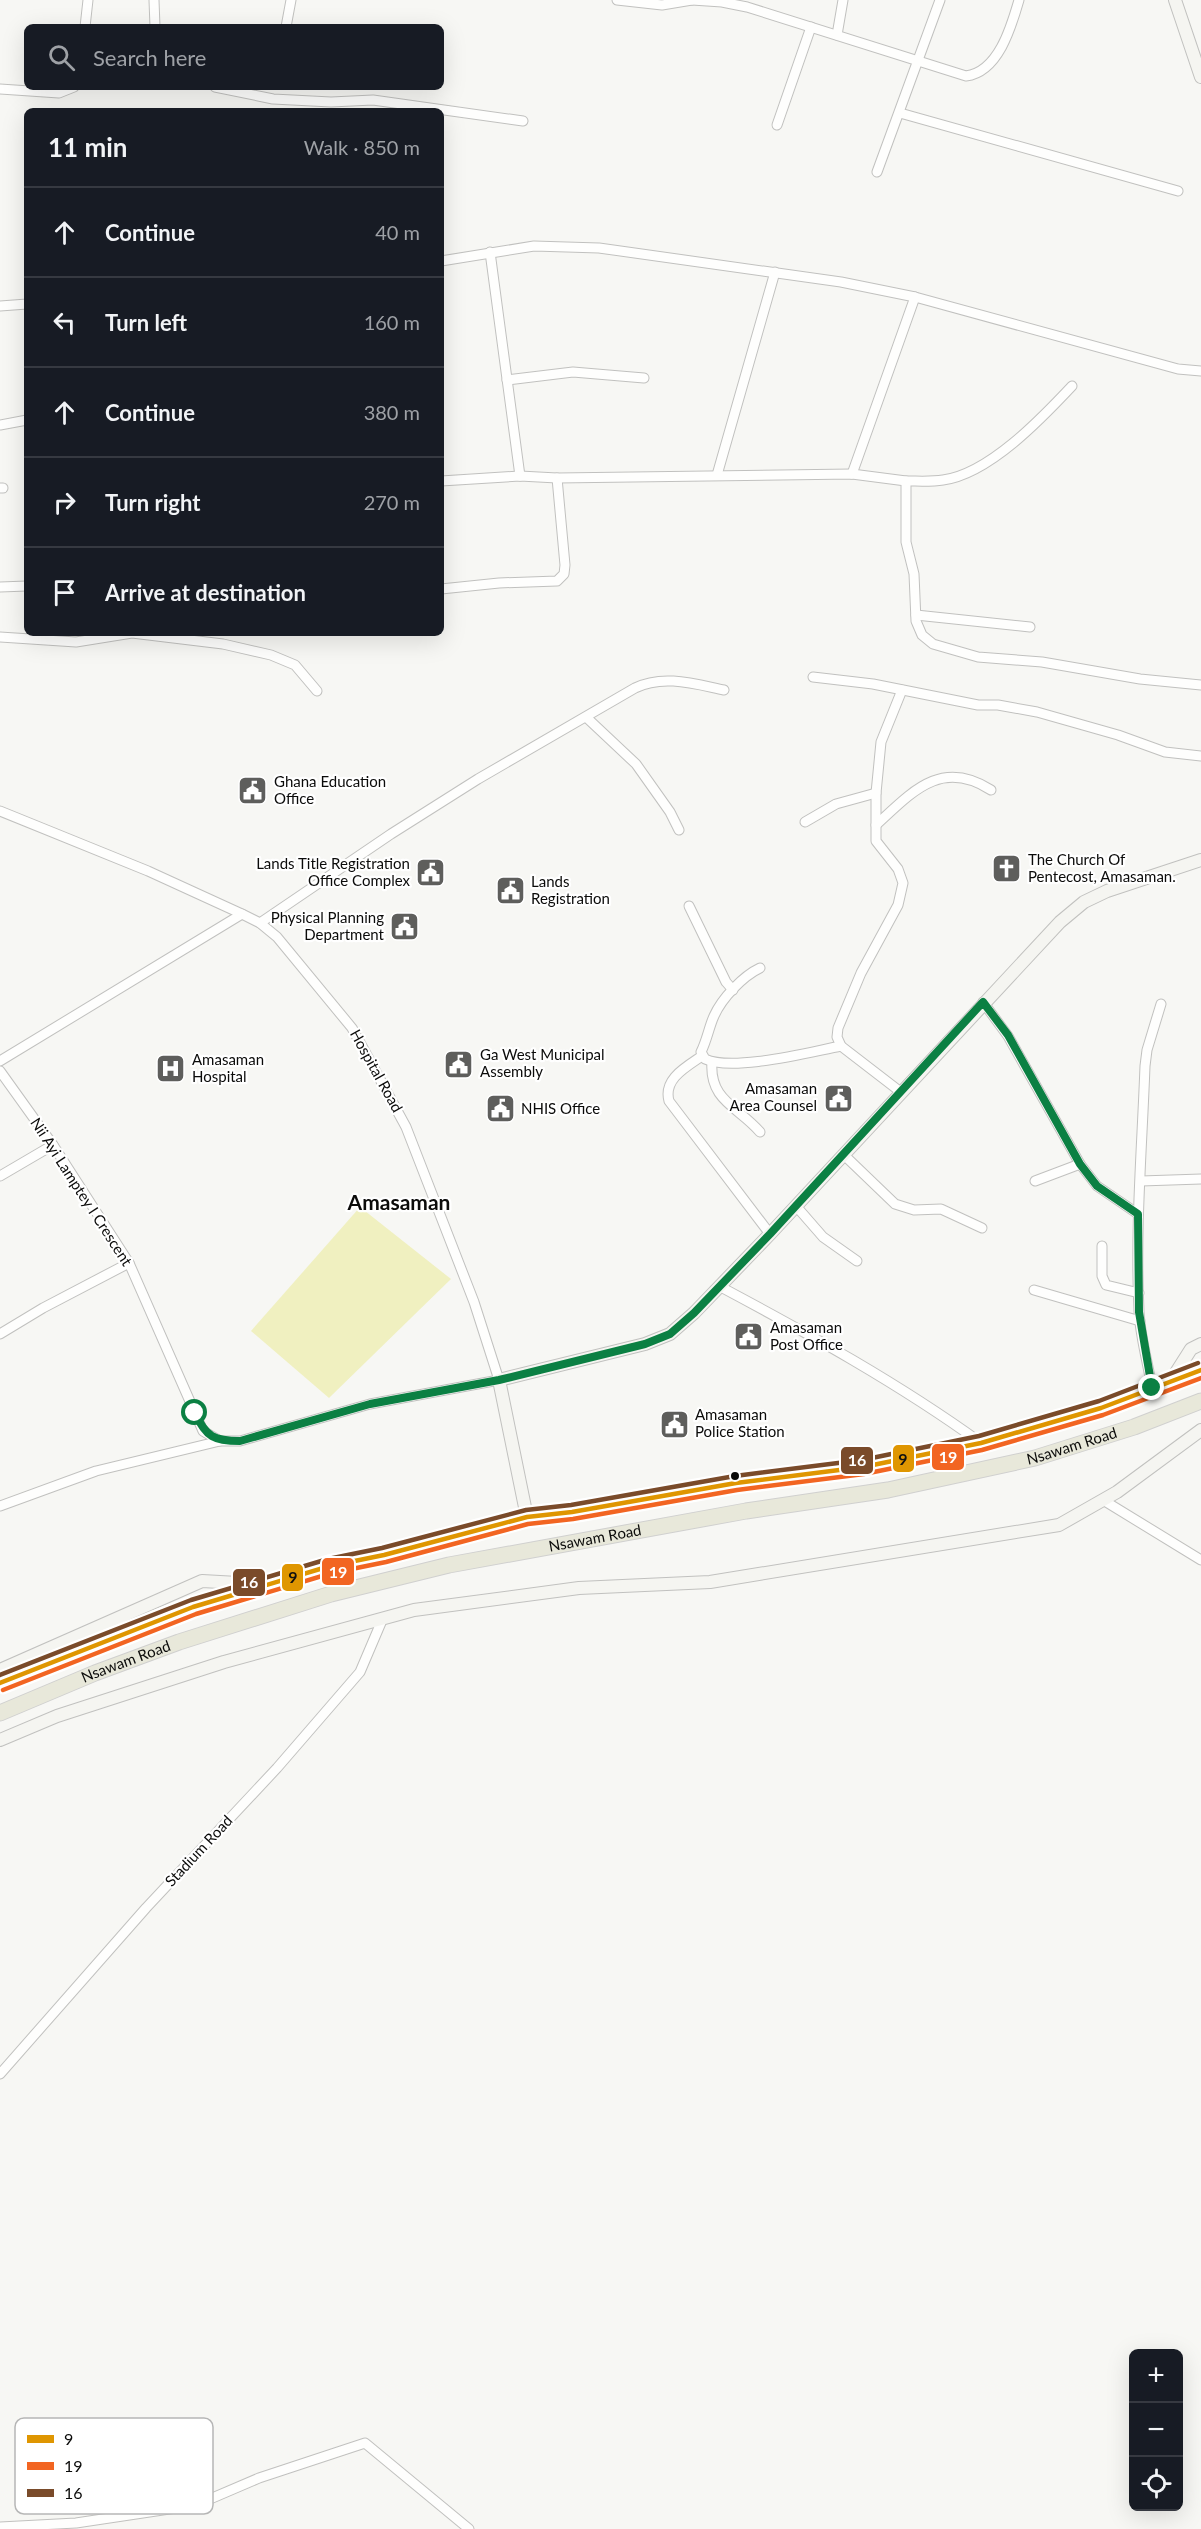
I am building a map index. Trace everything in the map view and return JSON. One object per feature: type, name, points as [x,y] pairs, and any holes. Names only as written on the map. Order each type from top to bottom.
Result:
[{"type":"highway","name":"Nsawam Road","points":[[0,1683],[193,1607],[261,1585],[527,1517],[572,1512],[736,1483],[863,1467],[981,1443],[1101,1408],[1201,1370]]},
{"type":"highway","name":"Nsawam Road","points":[[0,1713],[95,1673],[179,1642],[331,1594],[449,1565],[746,1511],[888,1490],[1035,1458],[1134,1427],[1201,1401]]},
{"type":"main road","points":[[1175,0],[1201,77]]},
{"type":"main road","points":[[499,1380],[645,1344],[670,1334],[694,1313],[770,1234],[902,1093],[983,1002],[1060,922],[1084,902],[1107,891],[1201,860]]},
{"type":"main road","points":[[1170,1382],[1191,1349],[1201,1344]]},
{"type":"main road","name":"Hospital Road","points":[[499,1380],[525,1496],[527,1517]]},
{"type":"main road","points":[[0,1740],[57,1716],[224,1662],[414,1610],[579,1588],[710,1582],[1059,1525],[1103,1500],[1201,1430]]},
{"type":"main road","points":[[0,1670],[202,1581],[261,1585]]},
{"type":"street","points":[[85,24],[88,0]]},
{"type":"street","points":[[154,0],[155,24]]},
{"type":"street","points":[[287,24],[291,0]]},
{"type":"street","points":[[617,0],[662,5],[692,0],[749,3],[811,27],[966,76],[978,75],[987,68],[1001,48],[1019,0]]},
{"type":"street","points":[[837,35],[843,0]]},
{"type":"street","points":[[878,172],[940,0]]},
{"type":"street","points":[[777,125],[811,27]]},
{"type":"street","points":[[0,89],[59,93],[66,90]]},
{"type":"street","points":[[230,90],[273,99],[331,102],[373,100],[430,108]]},
{"type":"street","points":[[273,99],[274,90]]},
{"type":"street","points":[[444,110],[523,121]]},
{"type":"street","points":[[900,113],[1178,191]]},
{"type":"street","points":[[444,260],[534,246],[599,248],[775,272],[915,297],[1178,369],[1201,371]]},
{"type":"street","points":[[490,252],[520,476]]},
{"type":"street","points":[[717,475],[775,272]]},
{"type":"street","points":[[852,474],[915,297]]},
{"type":"street","points":[[0,306],[24,304]]},
{"type":"street","points":[[507,380],[573,372],[644,378]]},
{"type":"street","points":[[444,481],[520,476],[557,478],[852,474],[906,481],[945,480],[982,466],[1024,435],[1072,386]]},
{"type":"street","points":[[0,426],[24,421]]},
{"type":"street","points":[[444,589],[499,583],[557,581],[564,574],[565,565],[557,478]]},
{"type":"street","points":[[906,481],[906,542],[914,574],[916,615],[922,635],[933,644],[978,657],[1042,662],[1140,679],[1201,685]]},
{"type":"street","points":[[0,586],[24,586]]},
{"type":"street","points":[[916,615],[1030,627]]},
{"type":"street","points":[[0,637],[76,642],[113,636]]},
{"type":"street","points":[[157,636],[223,644],[271,655],[295,665],[317,691]]},
{"type":"street","points":[[813,677],[902,690],[978,705],[998,705],[1037,712],[1118,735],[1165,752],[1201,756]]},
{"type":"street","points":[[260,923],[391,834],[470,784],[647,682],[684,682],[724,690]]},
{"type":"street","points":[[902,690],[881,742],[876,793],[876,841],[898,869],[903,883],[898,905],[861,973],[838,1028],[837,1037],[841,1046],[902,1093]]},
{"type":"street","points":[[586,717],[636,764],[670,812],[679,830]]},
{"type":"street","points":[[876,825],[916,788],[938,778],[959,776],[976,781],[991,790]]},
{"type":"street","points":[[805,822],[836,804],[876,793]]},
{"type":"street","name":"Hospital Road","points":[[0,811],[148,871],[260,923],[277,937],[352,1028],[406,1127],[474,1302],[499,1380]]},
{"type":"street","points":[[688,906],[726,982],[733,990]]},
{"type":"street","points":[[0,1061],[242,914]]},
{"type":"street","points":[[702,1056],[701,1052],[715,1013],[748,975],[760,968]]},
{"type":"street","points":[[983,1002],[1008,1035],[1080,1164],[1097,1186],[1138,1214]]},
{"type":"street","points":[[1152,1388],[1140,1321],[1137,1241],[1142,1181],[1146,1058],[1161,1004]]},
{"type":"street","points":[[702,1056],[712,1062],[743,1062],[841,1046]]},
{"type":"street","points":[[702,1056],[674,1078],[667,1089],[669,1101],[770,1234]]},
{"type":"street","points":[[712,1062],[711,1072],[723,1100],[750,1120],[760,1132]]},
{"type":"street","name":"Nii Ayi Lamptey I Crescent","points":[[1,1075],[53,1145],[129,1263],[203,1431],[220,1441]]},
{"type":"street","points":[[0,1176],[53,1145]]},
{"type":"street","points":[[844,1155],[895,1204],[914,1210],[941,1209],[982,1228]]},
{"type":"street","points":[[1035,1181],[1080,1164]]},
{"type":"street","points":[[1142,1181],[1201,1179]]},
{"type":"street","points":[[796,1206],[823,1237],[857,1261]]},
{"type":"street","points":[[1102,1246],[1102,1276],[1106,1285],[1139,1293]]},
{"type":"street","points":[[0,1334],[43,1308],[129,1263]]},
{"type":"street","points":[[719,1286],[840,1351],[935,1410],[981,1443]]},
{"type":"street","points":[[1034,1290],[1140,1321]]},
{"type":"street","points":[[0,1506],[96,1471],[220,1441],[240,1441],[370,1404],[499,1380]]},
{"type":"street","points":[[1103,1500],[1201,1560]]},
{"type":"street","name":"Stadium Road","points":[[0,2074],[146,1908],[277,1768],[360,1672],[383,1618]]},
{"type":"street","points":[[213,2498],[259,2478],[365,2444],[469,2529]]},
{"type":"street","points":[[0,2527],[76,2523],[136,2514]]},
{"type":"green space","points":[[360,1207],[451,1279],[329,1398],[251,1331]]},
{"type":"transit line","name":"16","points":[[0,1675],[191,1600],[328,1559],[382,1548],[526,1510],[571,1505],[735,1476],[862,1460],[979,1436],[1099,1401],[1198,1363]]},
{"type":"transit line","name":"9","points":[[0,1683],[193,1607],[330,1566],[384,1555],[527,1517],[572,1512],[736,1483],[863,1467],[981,1443],[1101,1408],[1201,1370]]},
{"type":"transit line","name":"19","points":[[3,1690],[196,1614],[332,1573],[386,1562],[528,1524],[573,1519],[737,1490],[864,1474],[982,1450],[1103,1415],[1201,1378]]},
{"type":"place","name":"Ghana Education Office","points":[[253,791]]},
{"type":"place","name":"The Church Of Pentecost, Amasaman.","points":[[1007,869]]},
{"type":"place","name":"Lands Title Registration Office Complex","points":[[431,873]]},
{"type":"place","name":"Lands Registration","points":[[510,891]]},
{"type":"place","name":"Physical Planning Department","points":[[405,927]]},
{"type":"place","name":"Ga West Municipal Assembly","points":[[459,1064]]},
{"type":"place","name":"Amasaman Hospital","points":[[171,1069]]},
{"type":"place","name":"Amasaman Area Counsel","points":[[838,1098]]},
{"type":"place","name":"NHIS Office","points":[[500,1109]]},
{"type":"place","name":"Amasaman Post Office","points":[[749,1337]]},
{"type":"place","name":"Amasaman Police Station","points":[[674,1424]]},
{"type":"district","name":"Amasaman","points":[[399,1203]]},
{"type":"route","points":[[195,1413],[203,1431],[220,1441],[240,1441],[370,1404],[499,1380],[645,1344],[670,1334],[694,1313],[770,1234],[902,1093],[983,1002],[1008,1035],[1080,1164],[1097,1186],[1117,1202],[1138,1214],[1139,1312],[1152,1388]]}]
